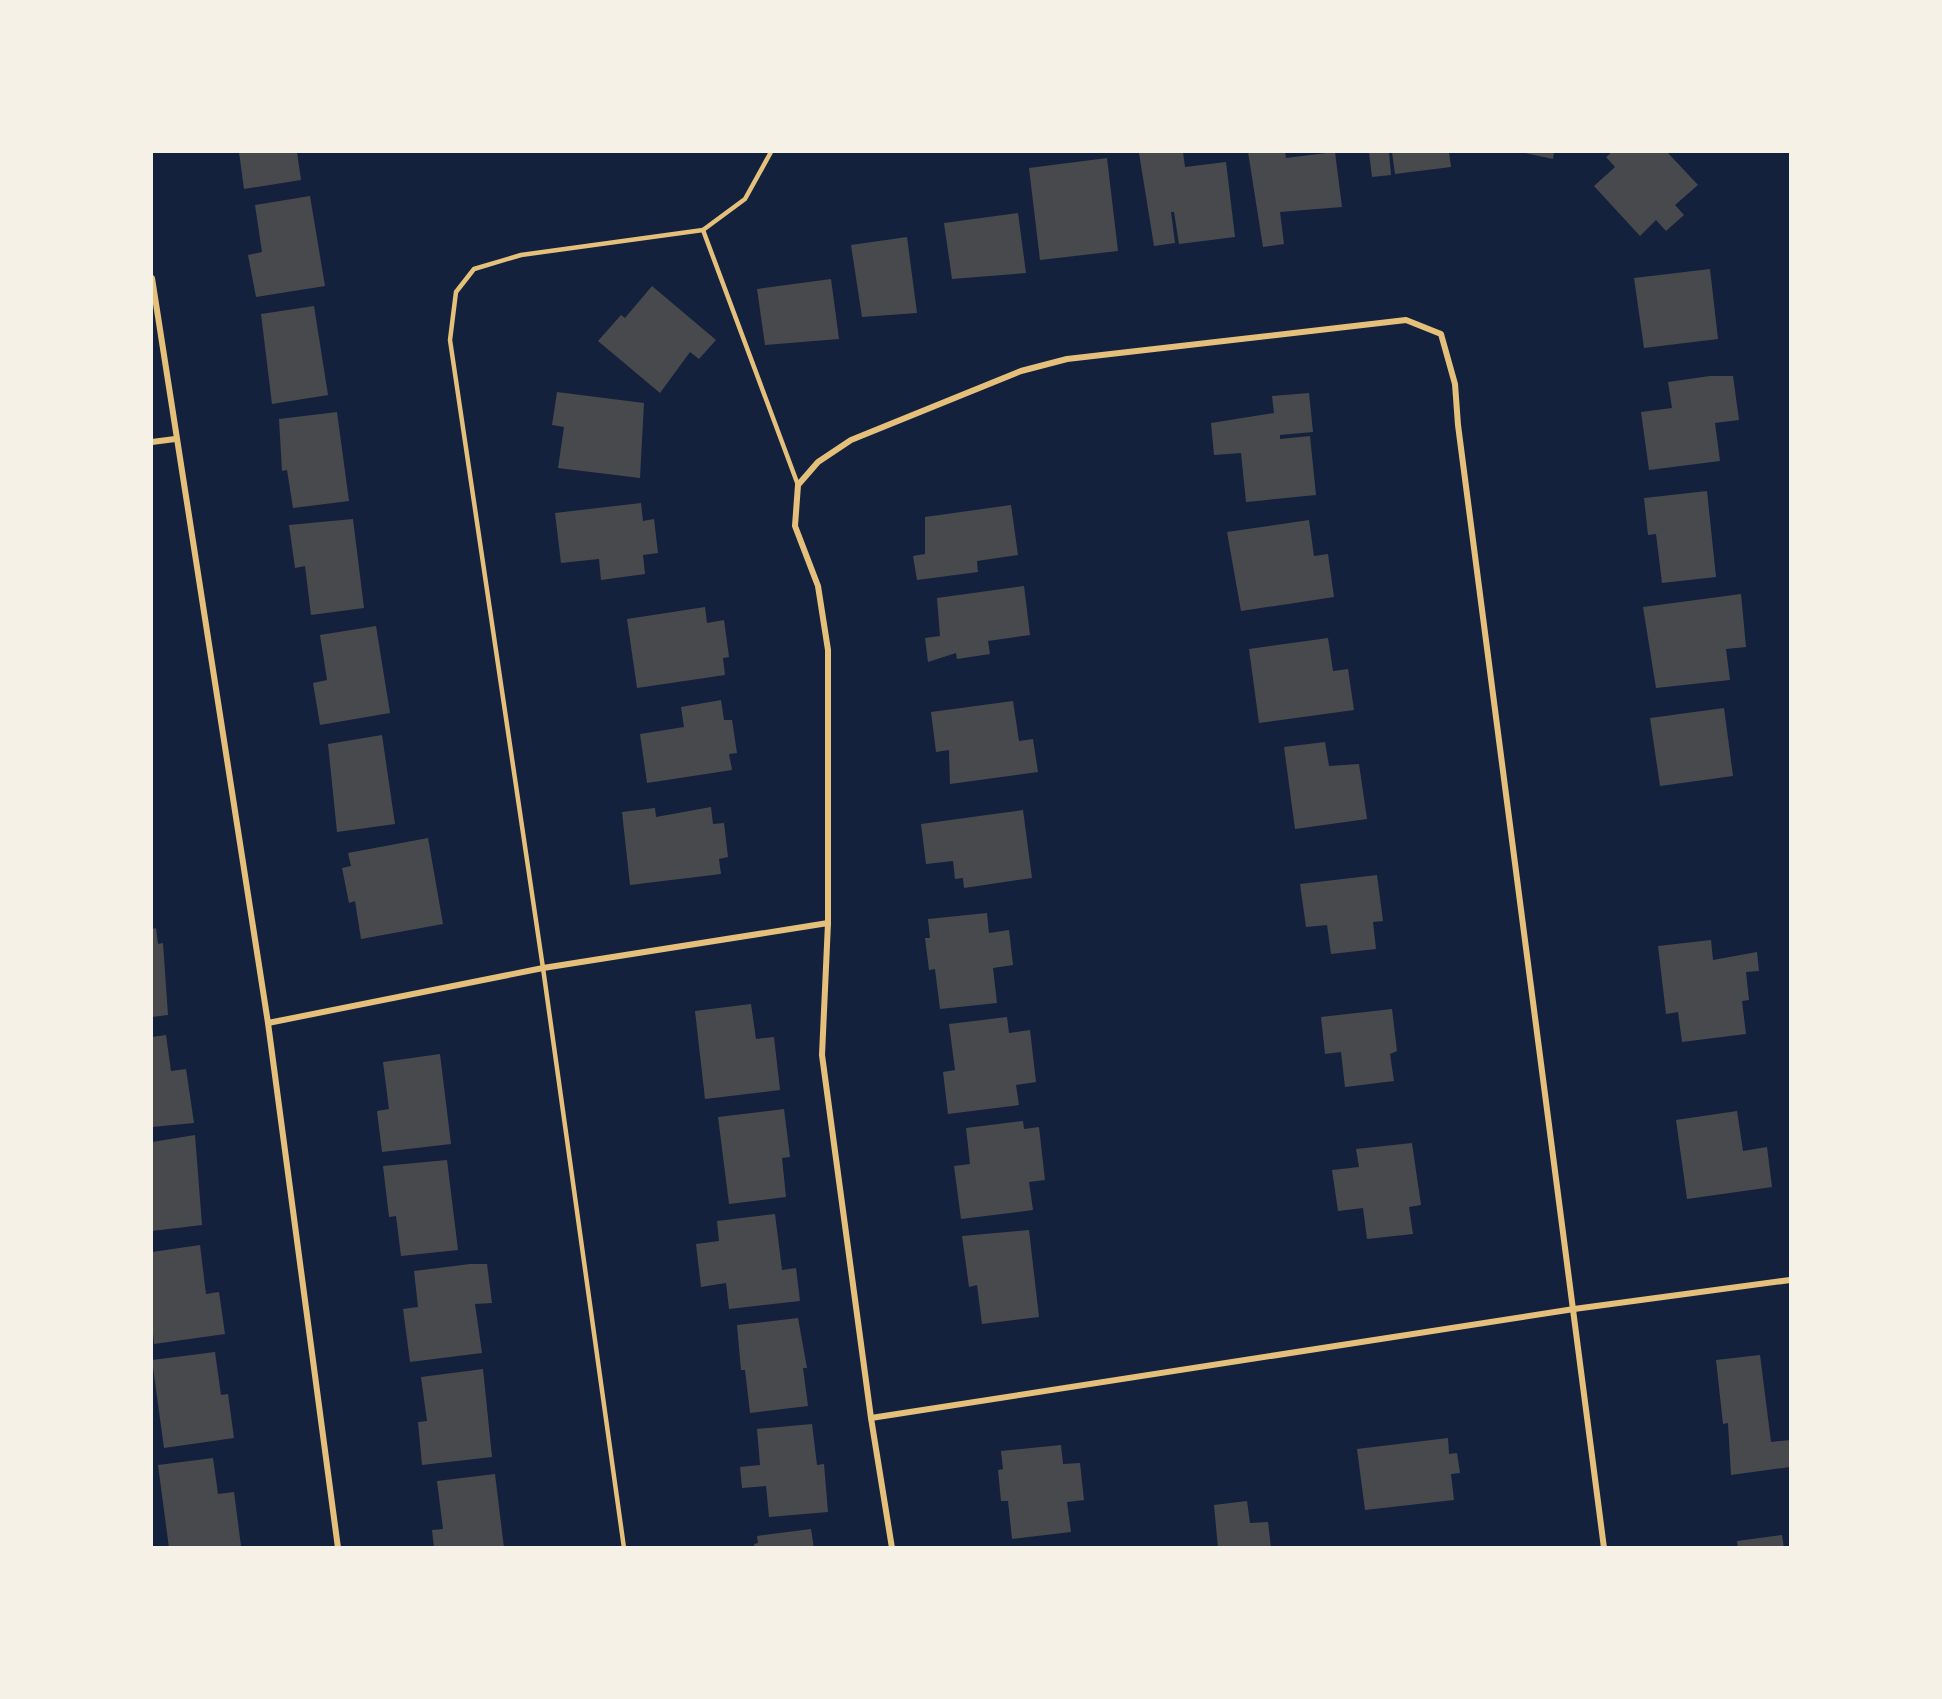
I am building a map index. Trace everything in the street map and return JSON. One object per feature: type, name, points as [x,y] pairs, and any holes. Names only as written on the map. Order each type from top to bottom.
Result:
[{"type":"street","points":[[152,278],[175,439],[268,1023],[338,1548]]},
{"type":"street","points":[[892,1548],[871,1418],[822,1055],[828,923],[828,650],[818,586],[795,526],[798,485],[818,462],[851,440],[1021,371],[1067,360],[1406,320],[1441,333],[1455,384],[1459,437],[1604,1548]]},
{"type":"street","points":[[152,442],[175,439]]},
{"type":"street","points":[[268,1023],[543,968],[828,923]]},
{"type":"street","points":[[871,1418],[1574,1309],[1791,1280]]},
{"type":"lane","points":[[624,1548],[543,968],[450,340],[456,292],[474,269],[521,255],[703,230],[745,199],[771,152]]},
{"type":"lane","points":[[703,230],[798,485]]},
{"type":"building","points":[[239,152],[297,152],[301,180],[244,189]]},
{"type":"building","points":[[1183,152],[1185,167],[1226,162],[1235,237],[1179,244],[1174,212],[1171,212],[1175,243],[1154,246],[1139,153]]},
{"type":"building","points":[[1248,152],[1285,152],[1286,158],[1335,152],[1342,207],[1280,212],[1284,244],[1263,247]]},
{"type":"building","points":[[1369,152],[1389,152],[1391,175],[1372,177]]},
{"type":"building","points":[[1392,152],[1449,152],[1451,167],[1395,174]]},
{"type":"building","points":[[1521,152],[1554,152],[1553,159]]},
{"type":"building","points":[[1612,152],[1670,152],[1668,153],[1698,185],[1675,205],[1684,215],[1666,231],[1656,220],[1640,236],[1594,186],[1615,167],[1606,157]]},
{"type":"building","points":[[1107,158],[1118,251],[1040,260],[1029,168]]},
{"type":"building","points":[[310,196],[325,286],[256,297],[248,255],[262,252],[255,205]]},
{"type":"building","points":[[1018,213],[1026,273],[952,279],[944,223]]},
{"type":"building","points":[[907,237],[917,313],[862,317],[851,245]]},
{"type":"building","points":[[1710,269],[1718,339],[1644,348],[1634,278]]},
{"type":"building","points":[[831,279],[839,339],[765,345],[757,289]]},
{"type":"building","points":[[652,286],[716,340],[699,359],[690,352],[660,393],[598,341],[621,315],[625,318]]},
{"type":"building","points":[[314,306],[328,395],[272,404],[261,314]]},
{"type":"building","points":[[1710,376],[1733,376],[1739,420],[1715,423],[1720,461],[1649,470],[1641,412],[1672,408],[1668,382]]},
{"type":"building","points":[[557,392],[644,403],[640,478],[558,468],[564,427],[552,425]]},
{"type":"building","points":[[1309,393],[1313,432],[1280,435],[1280,439],[1310,436],[1316,495],[1246,502],[1241,453],[1214,455],[1211,423],[1274,413],[1272,396]]},
{"type":"building","points":[[337,412],[349,501],[293,508],[287,470],[282,471],[279,419]]},
{"type":"building","points":[[1707,491],[1716,577],[1662,583],[1656,534],[1648,535],[1644,498]]},
{"type":"building","points":[[641,503],[643,521],[654,519],[658,553],[643,555],[645,574],[601,580],[599,559],[561,563],[555,513]]},
{"type":"building","points":[[1011,505],[1018,555],[977,561],[978,572],[917,580],[913,556],[925,554],[925,517]]},
{"type":"building","points":[[353,519],[364,608],[311,615],[305,566],[295,568],[289,525]]},
{"type":"building","points":[[1309,520],[1314,556],[1328,554],[1334,597],[1241,611],[1227,532]]},
{"type":"building","points":[[1024,586],[1030,635],[988,641],[990,654],[957,659],[956,653],[928,662],[925,638],[940,636],[937,598]]},
{"type":"building","points":[[1741,594],[1746,647],[1726,649],[1730,680],[1656,688],[1643,607]]},
{"type":"building","points":[[705,607],[707,623],[724,620],[729,657],[723,658],[725,675],[637,688],[627,619]]},
{"type":"building","points":[[376,626],[390,713],[320,725],[313,683],[327,680],[320,635]]},
{"type":"building","points":[[1328,638],[1333,671],[1348,669],[1354,710],[1259,723],[1249,649]]},
{"type":"building","points":[[721,700],[724,720],[732,720],[737,753],[729,754],[732,770],[647,783],[640,734],[684,727],[681,707]]},
{"type":"building","points":[[1013,701],[1019,741],[1033,739],[1038,772],[950,784],[949,750],[936,752],[931,712]]},
{"type":"building","points":[[1724,708],[1733,776],[1660,786],[1650,718]]},
{"type":"building","points":[[382,735],[395,824],[337,832],[328,744]]},
{"type":"building","points":[[1325,742],[1329,766],[1359,764],[1367,819],[1295,829],[1284,747]]},
{"type":"building","points":[[711,807],[713,824],[724,823],[728,857],[719,859],[721,874],[630,885],[622,812],[655,808],[656,817]]},
{"type":"building","points":[[1023,810],[1032,878],[964,888],[963,878],[955,879],[953,861],[926,864],[921,824]]},
{"type":"building","points":[[428,838],[443,924],[361,939],[355,901],[349,903],[342,868],[351,866],[348,853]]},
{"type":"building","points":[[1377,875],[1383,921],[1373,922],[1376,949],[1331,954],[1327,925],[1306,927],[1300,884]]},
{"type":"building","points":[[987,913],[989,933],[1009,930],[1013,965],[993,968],[997,1003],[940,1009],[935,969],[929,970],[925,938],[930,938],[928,919]]},
{"type":"building","points":[[156,928],[158,944],[163,943],[168,1015],[152,1017],[152,929]]},
{"type":"building","points":[[1711,940],[1713,960],[1757,952],[1759,971],[1746,972],[1749,1000],[1742,1001],[1746,1034],[1682,1042],[1678,1012],[1666,1014],[1658,946]]},
{"type":"building","points":[[751,1004],[756,1039],[774,1037],[780,1090],[705,1099],[695,1011]]},
{"type":"building","points":[[1392,1009],[1397,1051],[1390,1054],[1394,1081],[1345,1087],[1341,1052],[1325,1054],[1321,1017]]},
{"type":"building","points":[[1007,1017],[1009,1033],[1030,1030],[1036,1082],[1016,1085],[1019,1105],[948,1114],[943,1072],[955,1070],[949,1024]]},
{"type":"building","points":[[166,1035],[171,1071],[186,1069],[194,1123],[152,1127],[152,1037]]},
{"type":"building","points":[[440,1054],[451,1144],[382,1152],[377,1111],[389,1109],[383,1062]]},
{"type":"building","points":[[784,1109],[790,1157],[782,1158],[786,1197],[729,1204],[718,1117]]},
{"type":"building","points":[[1737,1111],[1743,1151],[1767,1147],[1772,1187],[1687,1199],[1676,1120]]},
{"type":"building","points":[[1023,1121],[1024,1129],[1039,1127],[1045,1180],[1029,1182],[1033,1210],[961,1219],[954,1166],[970,1164],[966,1128]]},
{"type":"building","points":[[195,1135],[202,1225],[152,1231],[152,1142]]},
{"type":"building","points":[[1412,1143],[1421,1205],[1409,1207],[1413,1234],[1367,1239],[1363,1208],[1338,1211],[1332,1170],[1359,1167],[1356,1149]]},
{"type":"building","points":[[447,1160],[458,1250],[401,1256],[396,1216],[389,1217],[383,1166]]},
{"type":"building","points":[[775,1214],[782,1270],[796,1268],[800,1301],[729,1309],[726,1283],[701,1287],[696,1244],[719,1241],[717,1221]]},
{"type":"building","points":[[1029,1230],[1039,1317],[982,1324],[977,1285],[969,1287],[962,1236]]},
{"type":"building","points":[[200,1245],[206,1294],[219,1292],[225,1334],[154,1344],[152,1252]]},
{"type":"building","points":[[487,1264],[492,1303],[475,1304],[482,1353],[410,1362],[403,1309],[418,1307],[414,1271]]},
{"type":"building","points":[[798,1318],[807,1368],[803,1368],[808,1406],[750,1413],[745,1370],[741,1370],[737,1325]]},
{"type":"building","points":[[215,1352],[221,1395],[228,1394],[234,1438],[164,1448],[152,1360]]},
{"type":"building","points":[[1760,1355],[1771,1442],[1790,1440],[1790,1467],[1731,1475],[1728,1423],[1723,1424],[1716,1360]]},
{"type":"building","points":[[483,1369],[492,1457],[422,1465],[418,1422],[427,1421],[421,1377]]},
{"type":"building","points":[[812,1424],[817,1465],[824,1464],[828,1512],[769,1517],[766,1486],[742,1488],[740,1467],[760,1465],[757,1429]]},
{"type":"building","points":[[1448,1438],[1449,1454],[1457,1453],[1460,1473],[1451,1474],[1454,1500],[1365,1510],[1357,1449]]},
{"type":"building","points":[[1061,1445],[1063,1464],[1080,1463],[1084,1500],[1067,1502],[1071,1532],[1012,1539],[1008,1501],[1001,1501],[998,1470],[1003,1469],[1001,1451]]},
{"type":"building","points":[[213,1458],[218,1494],[234,1492],[241,1546],[169,1548],[158,1465]]},
{"type":"building","points":[[495,1474],[504,1548],[434,1548],[432,1530],[443,1529],[437,1481]]},
{"type":"building","points":[[1247,1501],[1250,1523],[1268,1522],[1271,1548],[1218,1548],[1214,1505]]},
{"type":"building","points":[[811,1529],[814,1548],[755,1548],[754,1544],[758,1543],[757,1536]]},
{"type":"building","points":[[1782,1535],[1784,1548],[1738,1548],[1737,1541]]}]
